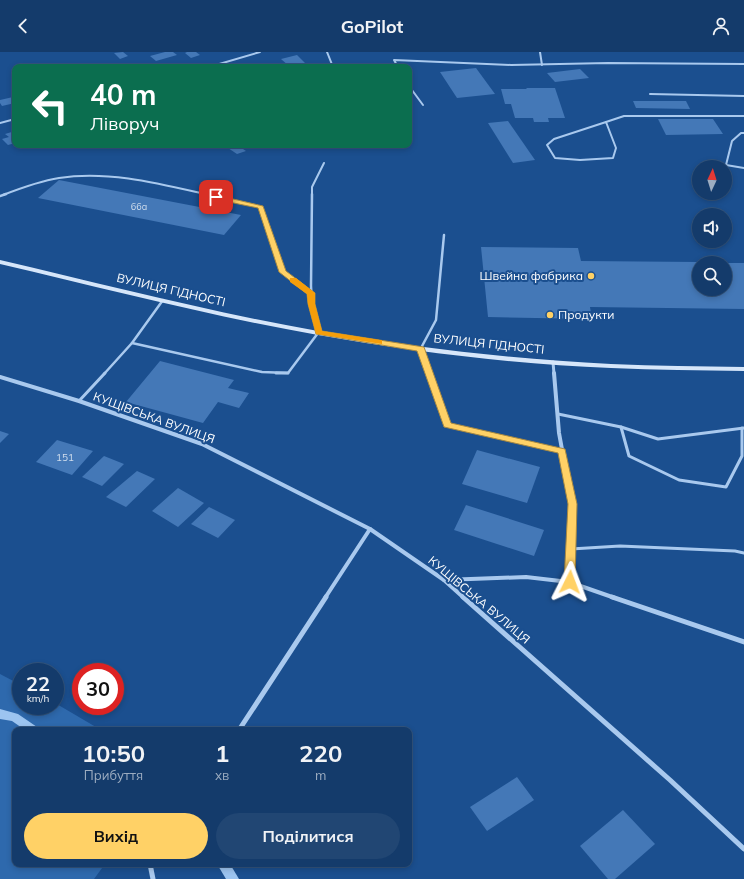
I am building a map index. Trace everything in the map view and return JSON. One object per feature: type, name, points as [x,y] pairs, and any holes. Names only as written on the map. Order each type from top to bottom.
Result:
[{"type":"main road","name":"ВУЛИЦЯ ГІДНОСТІ","points":[[0,262],[219,314],[318,333],[421,348],[553,362],[619,366],[744,369]]},
{"type":"street","points":[[553,362],[562,451],[572,504],[570,582]]},
{"type":"street","name":"КУЩІВСЬКА ВУЛИЦЯ","points":[[0,377],[79,401],[202,444],[370,529],[444,580],[670,780],[744,849]]},
{"type":"street","points":[[241,727],[370,529]]},
{"type":"street","points":[[444,580],[526,577],[570,582],[744,642]]},
{"type":"street","points":[[151,867],[153,879]]},
{"type":"lane","points":[[219,64],[260,52]]},
{"type":"lane","points":[[327,52],[332,64]]},
{"type":"lane","points":[[540,52],[542,65]]},
{"type":"lane","points":[[396,64],[394,60],[542,65],[608,63],[744,64]]},
{"type":"lane","points":[[412,90],[423,105]]},
{"type":"lane","points":[[650,94],[744,96]]},
{"type":"lane","points":[[606,121],[616,148],[613,158],[580,160],[555,158],[547,145],[554,139],[606,121],[624,116],[744,116]]},
{"type":"lane","points":[[0,123],[12,120]]},
{"type":"lane","points":[[744,133],[741,133],[732,141],[726,165],[744,168]]},
{"type":"lane","points":[[132,343],[262,372],[288,373],[318,333],[311,293],[313,213],[312,187],[324,163]]},
{"type":"lane","points":[[0,196],[35,184],[68,177],[127,178],[261,207],[282,272],[311,293]]},
{"type":"lane","points":[[444,235],[436,320],[421,348],[448,425],[562,451]]},
{"type":"lane","points":[[79,401],[132,343],[163,300]]},
{"type":"lane","points":[[558,414],[621,427],[658,439],[743,428],[742,456],[726,487],[679,480],[629,456],[621,427]]},
{"type":"lane","points":[[571,549],[620,546],[735,551],[744,553]]},
{"type":"shaded area","points":[[0,674],[12,680],[12,715],[64,715],[64,708],[72,713],[72,715],[75,715],[96,727],[12,727],[12,867],[103,867],[94,879],[0,879]]},
{"type":"building","points":[[123,52],[128,56],[120,59],[114,53]]},
{"type":"building","points":[[165,52],[173,52],[177,55],[156,61],[150,56]]},
{"type":"building","points":[[196,52],[200,55],[191,58],[185,53]]},
{"type":"building","points":[[297,55],[305,63],[287,64],[281,59]]},
{"type":"building","points":[[476,68],[495,94],[457,98],[440,72]]},
{"type":"building","points":[[580,69],[589,78],[555,82],[547,73]]},
{"type":"building","points":[[526,88],[555,88],[565,118],[548,118],[549,122],[534,122],[533,118],[515,118],[511,104],[505,104],[501,89],[527,89]]},
{"type":"building","points":[[12,97],[12,104],[2,106],[0,100]]},
{"type":"building","points":[[633,101],[686,101],[690,109],[636,108]]},
{"type":"building","points":[[658,119],[713,119],[723,134],[666,135]]},
{"type":"building","points":[[508,121],[535,160],[513,163],[488,123]]},
{"type":"building","points":[[12,132],[12,144],[8,145],[2,139],[9,137],[5,134]]},
{"type":"building","points":[[228,148],[242,148],[246,151],[237,154]]},
{"type":"building","points":[[59,180],[241,215],[224,235],[38,198]]},
{"type":"building","name":"Швейна фабрика","points":[[481,247],[578,248],[581,261],[692,262],[692,296],[732,296],[732,263],[744,263],[744,309],[590,307],[592,319],[488,317]]},
{"type":"building","points":[[160,361],[234,380],[228,388],[249,393],[239,408],[218,402],[203,423],[126,402]]},
{"type":"building","points":[[0,431],[9,434],[0,443]]},
{"type":"building","points":[[57,440],[93,451],[72,475],[36,462]]},
{"type":"building","points":[[477,450],[540,467],[527,503],[462,484]]},
{"type":"building","points":[[104,456],[124,464],[102,486],[82,477]]},
{"type":"building","points":[[137,471],[155,479],[126,507],[106,497]]},
{"type":"building","points":[[178,488],[204,503],[178,527],[152,511]]},
{"type":"building","points":[[466,505],[544,530],[534,556],[454,530]]},
{"type":"building","points":[[209,507],[235,520],[218,538],[191,524]]},
{"type":"building","points":[[517,777],[534,800],[487,831],[470,807]]},
{"type":"building","points":[[623,810],[655,844],[615,879],[608,879],[580,846]]},
{"type":"waterway","points":[[0,714],[14,717],[29,727]]},
{"type":"waterway","points":[[225,867],[233,879]]},
{"type":"slow traffic","points":[[293,280],[311,293],[318,333],[380,342]]},
{"type":"place","name":"Швейна фабрика","points":[[591,276]]},
{"type":"place","name":"Продукти","points":[[550,315]]},
{"type":"route","points":[[216,197],[261,207],[282,272],[311,293],[318,333],[421,348],[448,425],[562,451],[572,504],[570,582]]}]
